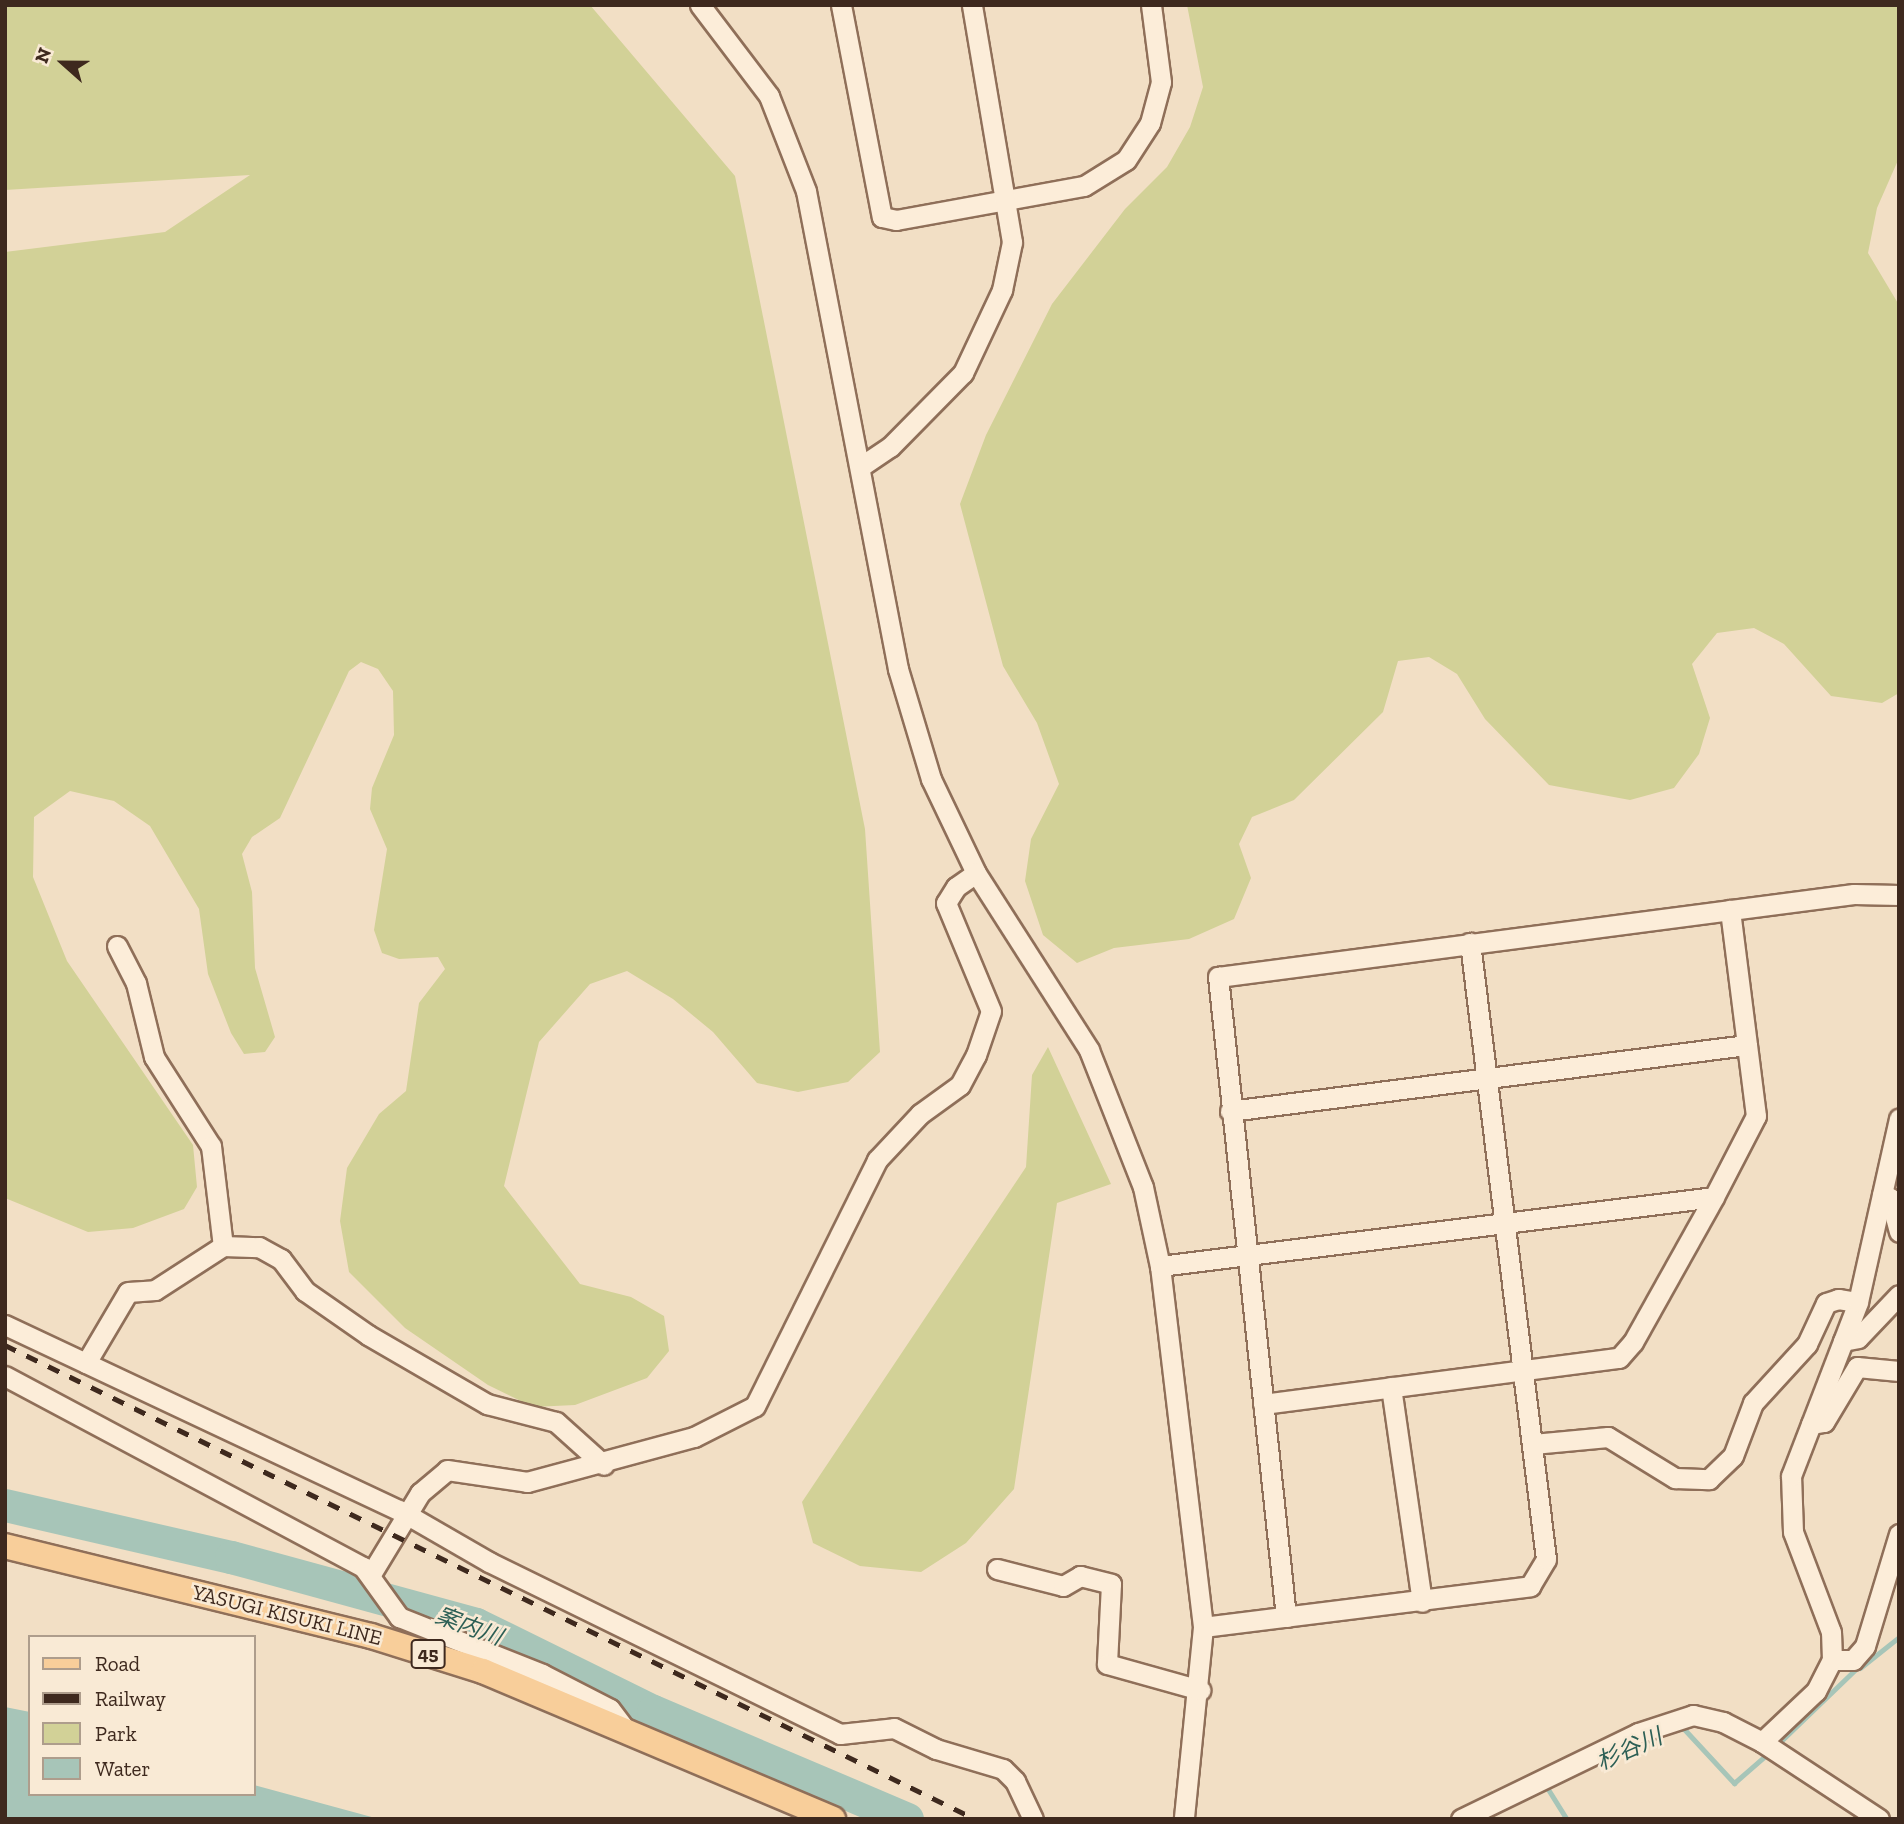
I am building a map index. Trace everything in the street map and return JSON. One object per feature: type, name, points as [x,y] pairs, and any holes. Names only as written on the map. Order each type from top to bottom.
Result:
[{"type":"main road","name":"YASUGI KISUKI LINE","points":[[5,1546],[371,1636],[483,1671],[833,1819]]},
{"type":"street","points":[[700,5],[769,96],[795,156],[916,736],[976,873],[1057,996],[1109,1093],[1143,1187],[1160,1266],[1203,1627],[1200,1690],[1184,1819]]},
{"type":"street","points":[[841,5],[882,218],[895,220],[1084,186],[1132,151],[1150,123],[1161,82],[1151,5]]},
{"type":"street","points":[[860,467],[890,447],[963,373],[1002,290],[1012,242],[972,5]]},
{"type":"street","points":[[372,1576],[420,1493],[447,1470],[527,1482],[604,1465],[724,1426],[755,1406],[877,1160],[920,1114],[960,1085],[991,1011],[946,902],[956,887],[976,873]]},
{"type":"street","points":[[1286,1617],[1230,1111],[1218,977],[1854,894],[1899,895]]},
{"type":"street","points":[[1263,1404],[1619,1358],[1714,1197],[1756,1116],[1730,910]]},
{"type":"street","points":[[1203,1627],[1530,1587],[1546,1559],[1507,1224],[1470,943]]},
{"type":"street","points":[[117,946],[136,983],[154,1056],[211,1146],[223,1245]]},
{"type":"street","points":[[1230,1111],[1747,1045]]},
{"type":"street","points":[[1762,1742],[1816,1691],[1832,1660],[1831,1632],[1790,1512],[1791,1476],[1858,1303],[1899,1119]]},
{"type":"street","points":[[1882,1195],[1890,1199],[1899,1232]]},
{"type":"street","points":[[1160,1266],[1714,1197]]},
{"type":"street","points":[[86,1363],[128,1292],[155,1290],[223,1245],[269,1249],[305,1291],[368,1335],[487,1404],[556,1422],[604,1465]]},
{"type":"street","points":[[1843,1341],[1858,1338],[1899,1295]]},
{"type":"street","points":[[1533,1444],[1608,1437],[1675,1478],[1709,1479],[1733,1456],[1761,1391],[1808,1344],[1826,1303],[1838,1298],[1858,1303]]},
{"type":"street","points":[[5,1325],[406,1516],[840,1734],[894,1728],[936,1749],[1003,1769],[1015,1781],[1033,1819]]},
{"type":"street","points":[[1811,1424],[1824,1422],[1857,1367],[1899,1371]]},
{"type":"street","points":[[5,1376],[372,1576],[386,1604],[400,1617],[542,1674],[610,1709],[625,1730]]},
{"type":"street","points":[[1391,1387],[1422,1602]]},
{"type":"street","points":[[1832,1660],[1853,1660],[1865,1646],[1899,1534]]},
{"type":"street","points":[[997,1569],[1063,1586],[1080,1576],[1111,1584],[1107,1664],[1200,1690]]},
{"type":"street","points":[[1461,1819],[1679,1717],[1712,1717],[1762,1742],[1879,1819]]},
{"type":"green space","points":[[5,5],[590,5],[735,176],[865,829],[880,1052],[848,1082],[798,1092],[757,1083],[713,1032],[673,999],[627,971],[590,984],[539,1042],[504,1186],[580,1284],[631,1297],[664,1316],[669,1351],[647,1378],[575,1405],[533,1407],[488,1385],[405,1328],[349,1272],[340,1221],[347,1168],[379,1114],[406,1091],[419,1003],[445,969],[438,957],[399,959],[382,953],[374,930],[387,849],[370,809],[372,788],[394,735],[393,691],[378,669],[361,662],[349,671],[280,818],[252,837],[242,854],[252,892],[255,968],[275,1037],[265,1052],[244,1054],[231,1033],[208,974],[199,909],[150,826],[114,801],[70,791],[34,817],[33,877],[67,961],[193,1145],[197,1187],[184,1209],[133,1228],[88,1232],[5,1198],[5,252],[165,232],[250,175],[5,190]]},
{"type":"green space","points":[[1187,5],[1899,5],[1899,158],[1877,208],[1868,253],[1899,305],[1899,693],[1882,703],[1831,696],[1784,644],[1754,628],[1717,633],[1692,664],[1710,718],[1699,754],[1674,788],[1630,800],[1549,785],[1485,719],[1457,674],[1429,657],[1398,661],[1383,712],[1294,800],[1252,817],[1239,844],[1251,878],[1234,919],[1189,939],[1114,948],[1077,963],[1043,935],[1025,881],[1031,839],[1059,784],[1037,723],[1003,666],[960,504],[986,435],[1052,304],[1125,209],[1167,167],[1190,127],[1203,87]]},
{"type":"green space","points":[[1048,1047],[1111,1184],[1057,1203],[1014,1489],[966,1543],[921,1572],[860,1566],[813,1543],[802,1502],[1026,1167],[1032,1075]]},
{"type":"water","points":[[5,1707],[28,1712],[28,1796],[256,1796],[256,1786],[379,1819],[5,1819]]},
{"type":"waterway","name":"案内川","points":[[5,1505],[231,1557],[476,1624],[653,1711],[907,1819]]},
{"type":"waterway","points":[[1860,1668],[1899,1637]]},
{"type":"waterway","name":"杉谷川","points":[[1781,1741],[1861,1664]]},
{"type":"waterway","name":"杉谷川","points":[[1676,1728],[1684,1729],[1734,1783],[1765,1756]]},
{"type":"waterway","name":"杉谷川","points":[[1600,1762],[1661,1735]]},
{"type":"waterway","name":"杉谷川","points":[[1546,1786],[1567,1819]]},
{"type":"railway","points":[[5,1345],[975,1819]]}]
